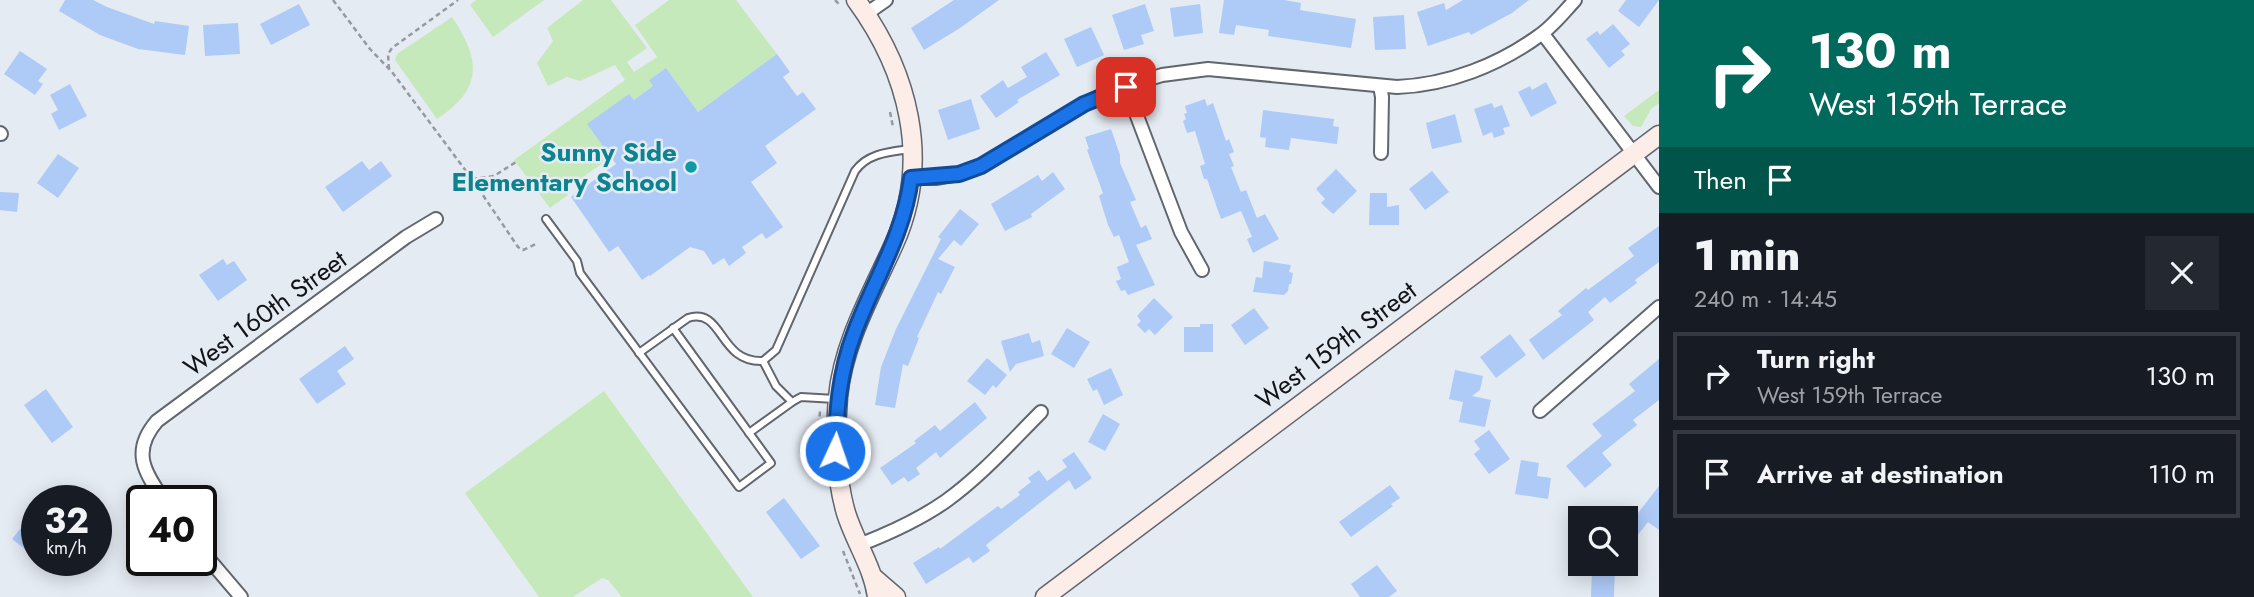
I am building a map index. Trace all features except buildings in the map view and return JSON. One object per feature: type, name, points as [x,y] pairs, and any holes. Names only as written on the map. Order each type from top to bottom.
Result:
[{"type":"main road","points":[[856,8],[884,41],[901,81],[909,117],[912,149],[905,216],[853,336],[838,399],[835,451],[846,513],[874,578],[877,597]]},
{"type":"main road","name":"West 159th Street","points":[[1045,597],[1659,135]]},
{"type":"main road","points":[[874,578],[896,597]]},
{"type":"street","points":[[856,8],[887,0]]},
{"type":"street","points":[[911,178],[959,174],[981,166],[1084,104],[1162,75],[1208,69],[1380,86],[1415,86],[1450,79],[1482,68],[1543,34],[1575,0]]},
{"type":"street","points":[[1543,34],[1659,187]]},
{"type":"street","points":[[1380,86],[1381,153]]},
{"type":"street","points":[[1126,87],[1181,232],[1202,270]]},
{"type":"street","name":"West 160th Street","points":[[153,485],[141,459],[147,433],[157,421],[395,245],[436,219]]},
{"type":"street","points":[[1540,411],[1659,307]]},
{"type":"street","points":[[859,545],[897,530],[946,501],[979,474],[1041,412]]},
{"type":"street","points":[[217,569],[241,597]]},
{"type":"lane","points":[[639,353],[688,318],[705,317],[739,357],[749,361],[763,361],[776,350],[861,162],[870,157],[912,149]]},
{"type":"lane","points":[[546,219],[577,261],[580,272],[738,487],[771,463],[673,328]]},
{"type":"lane","points":[[763,361],[776,386],[792,402]]},
{"type":"lane","points":[[749,433],[801,397],[838,399]]},
{"type":"path","points":[[333,0],[472,178],[520,250],[536,244]]},
{"type":"path","points":[[389,69],[388,54],[392,48],[458,0]]},
{"type":"path","points":[[835,0],[856,8]]},
{"type":"path","points":[[889,110],[893,130]]},
{"type":"path","points":[[472,178],[494,176],[516,162]]},
{"type":"green space","points":[[476,0],[544,0],[493,37],[470,5]]},
{"type":"green space","points":[[583,0],[611,0],[647,48],[627,62],[634,72],[657,57],[635,25],[669,0],[736,0],[777,54],[698,112],[666,68],[649,80],[653,86],[634,100],[629,94],[611,157],[565,190],[568,195],[550,208],[514,160],[625,80],[615,65],[580,81],[567,77],[548,86],[537,63],[553,41],[547,28]]},
{"type":"green space","points":[[452,17],[468,46],[473,72],[463,96],[437,119],[395,60],[397,54]]},
{"type":"green space","points":[[1659,90],[1659,103],[1651,109],[1641,127],[1633,126],[1624,116]]},
{"type":"green space","points":[[604,391],[753,597],[622,597],[608,580],[602,578],[573,597],[539,597],[465,493]]},
{"type":"place","name":"Sunny Side Elementary School","points":[[691,167]]},
{"type":"route","points":[[835,451],[838,395],[843,370],[853,336],[905,216],[911,178],[937,178],[981,166],[1084,104],[1126,87]]}]
